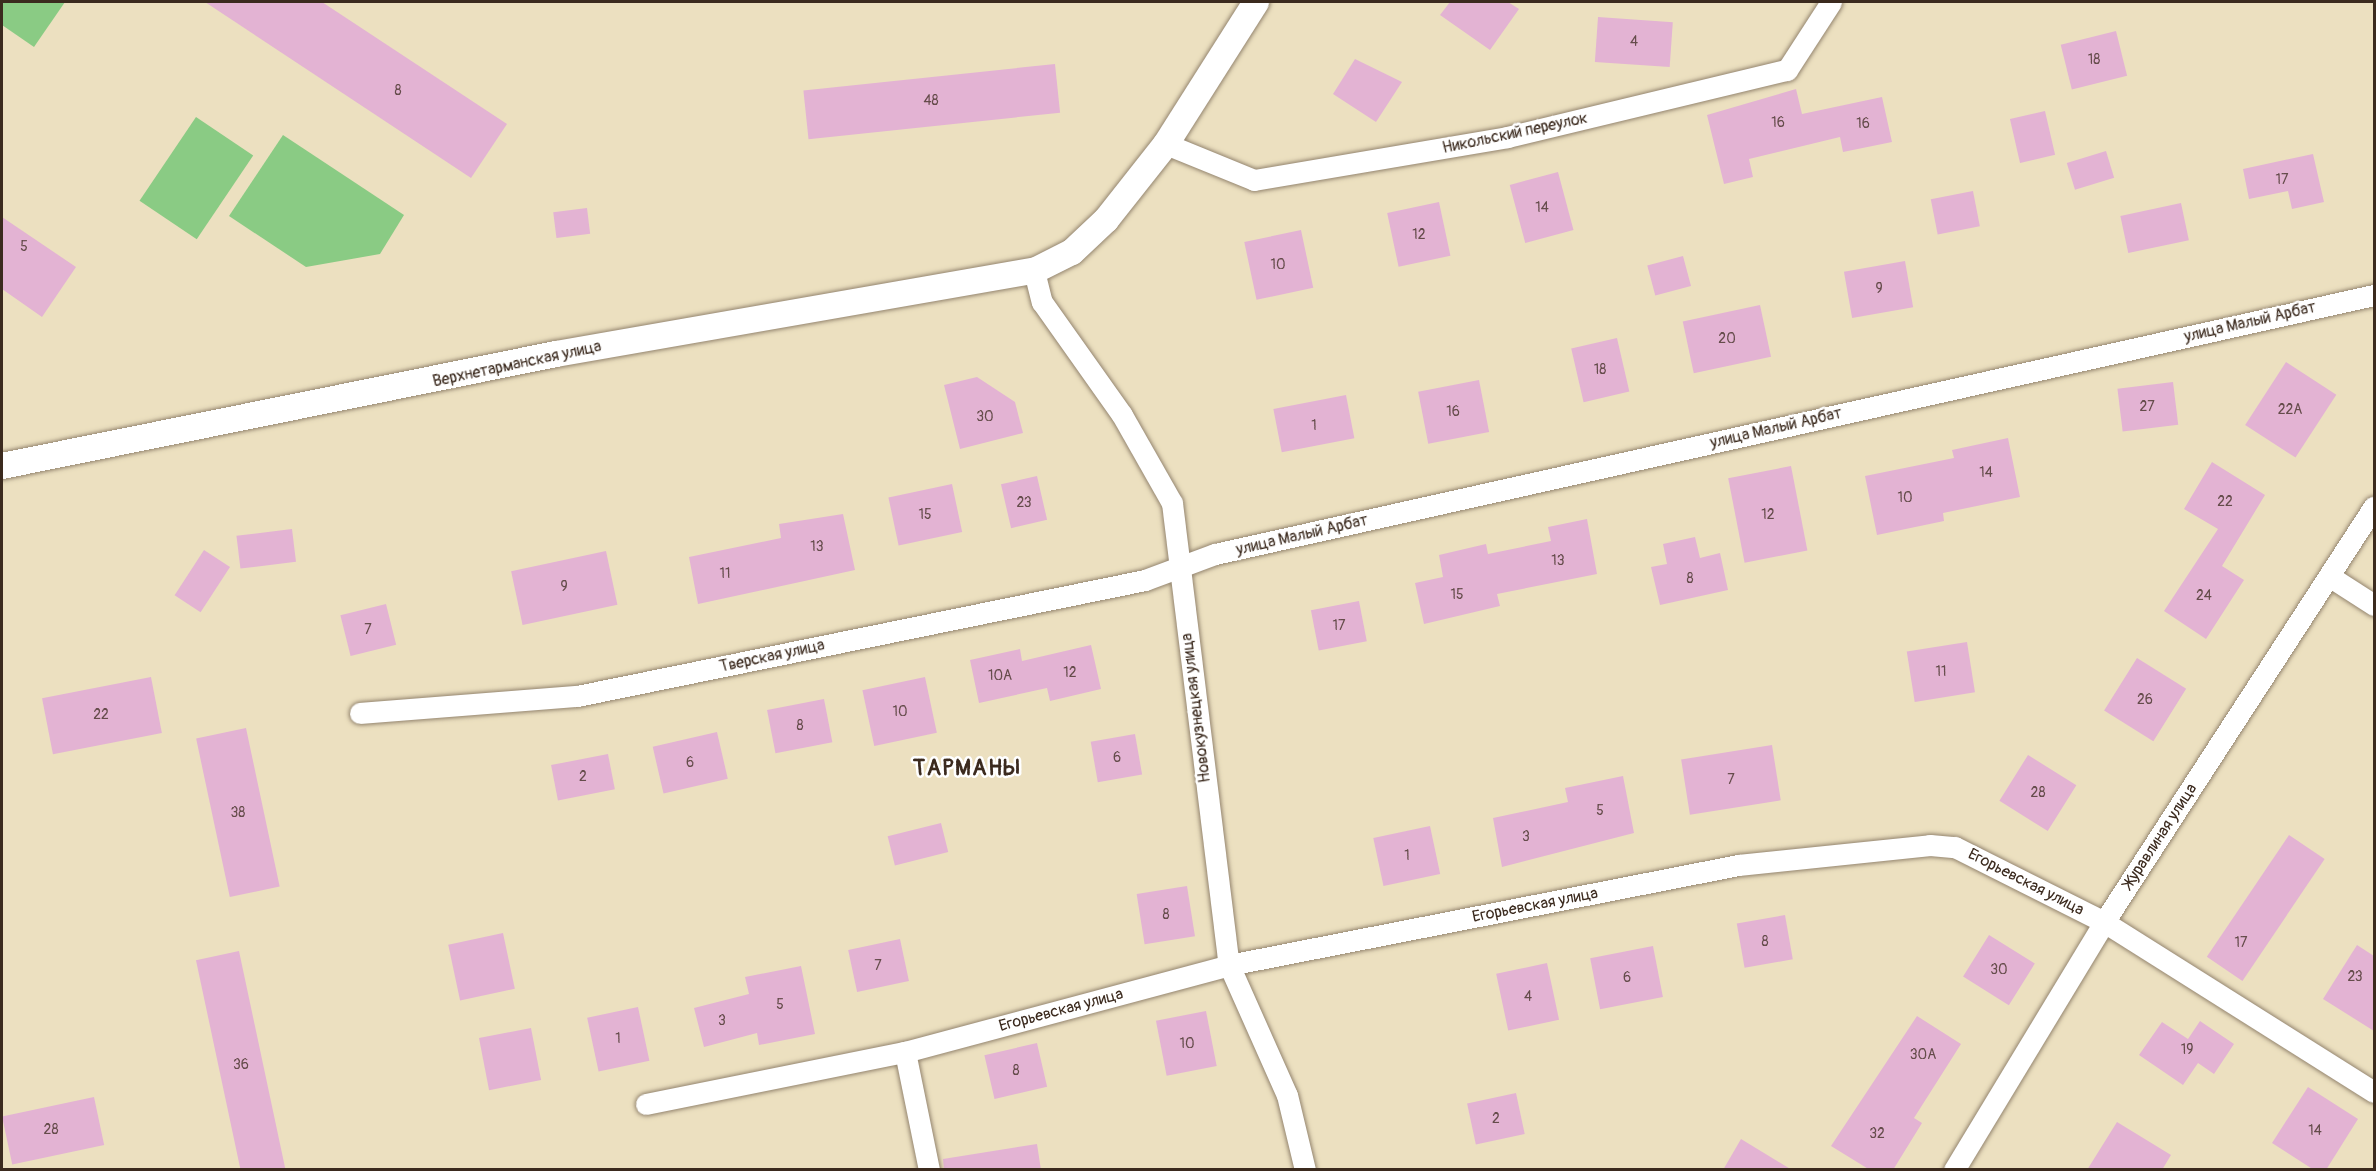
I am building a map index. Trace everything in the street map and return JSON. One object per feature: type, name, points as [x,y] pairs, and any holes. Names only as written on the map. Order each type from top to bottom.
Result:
[{"type":"street","name":"Верхнетарманская улица","points":[[2,466],[556,354],[1034,271],[1072,252],[1106,220],[1166,144],[1256,2]]},
{"type":"street","name":"Никольский переулок","points":[[1166,144],[1254,180],[1507,137],[1787,70],[1831,2]]},
{"type":"street","name":"Новокузнецкая улица","points":[[1034,271],[1042,302],[1122,415],[1172,503],[1229,965],[1287,1095],[1305,1170]]},
{"type":"street","name":"улица Малый Арбат","points":[[1180,570],[1215,554],[2374,295]]},
{"type":"street","name":"Журавлиная улица","points":[[1954,1170],[2104,922],[2374,507]]},
{"type":"street","name":"Тверская улица","points":[[360,713],[577,696],[1180,570]]},
{"type":"street","points":[[2329,576],[2374,605]]},
{"type":"street","name":"Егорьевская улица","points":[[646,1104],[904,1052],[1229,965],[1738,865],[1930,845],[1955,847],[2104,922],[2374,1092]]},
{"type":"street","points":[[904,1052],[929,1170]]},
{"type":"green space","points":[[2,2],[65,2],[34,47],[2,25]]},
{"type":"green space","points":[[196,117],[253,156],[197,239],[140,201]]},
{"type":"green space","points":[[283,135],[404,215],[380,254],[306,267],[229,216]]},
{"type":"building","points":[[205,2],[322,2],[507,124],[471,178]]},
{"type":"building","points":[[1450,2],[1508,2],[1519,9],[1490,50],[1440,15]]},
{"type":"building","points":[[1598,17],[1673,22],[1670,67],[1595,62]]},
{"type":"building","points":[[2116,31],[2127,76],[2072,89],[2061,45]]},
{"type":"building","points":[[1355,59],[1402,82],[1376,122],[1333,94]]},
{"type":"building","points":[[1055,64],[1060,113],[809,139],[803,90]]},
{"type":"building","points":[[1796,89],[1802,114],[1882,97],[1892,142],[1843,152],[1840,137],[1749,159],[1753,177],[1724,184],[1707,115]]},
{"type":"building","points":[[2045,111],[2055,155],[2020,163],[2010,119]]},
{"type":"building","points":[[2106,151],[2114,178],[2075,190],[2067,163]]},
{"type":"building","points":[[2313,154],[2324,202],[2292,209],[2288,191],[2249,199],[2243,169]]},
{"type":"building","points":[[1558,172],[1574,230],[1525,243],[1510,185]]},
{"type":"building","points":[[1973,191],[1980,226],[1938,235],[1931,199]]},
{"type":"building","points":[[1439,202],[1450,256],[1399,267],[1387,213]]},
{"type":"building","points":[[2181,203],[2189,240],[2128,253],[2120,216]]},
{"type":"building","points":[[587,208],[590,234],[556,238],[553,212]]},
{"type":"building","points":[[2,217],[76,267],[42,317],[2,289]]},
{"type":"building","points":[[1301,230],[1313,288],[1257,300],[1244,242]]},
{"type":"building","points":[[1683,256],[1691,286],[1655,296],[1647,266]]},
{"type":"building","points":[[1905,261],[1913,307],[1852,318],[1844,272]]},
{"type":"building","points":[[1760,305],[1771,357],[1694,373],[1683,321]]},
{"type":"building","points":[[1617,338],[1629,392],[1584,402],[1571,349]]},
{"type":"building","points":[[2286,362],[2336,395],[2295,458],[2245,425]]},
{"type":"building","points":[[977,377],[1015,402],[1023,433],[960,449],[944,385]]},
{"type":"building","points":[[1479,380],[1489,432],[1428,444],[1418,392]]},
{"type":"building","points":[[2173,382],[2178,425],[2123,432],[2117,389]]},
{"type":"building","points":[[1346,395],[1354,438],[1282,452],[1273,409]]},
{"type":"building","points":[[2008,438],[2020,497],[1943,513],[1944,521],[1877,535],[1865,476],[1954,458],[1952,450]]},
{"type":"building","points":[[2212,462],[2265,495],[2222,566],[2244,580],[2206,639],[2164,611],[2218,529],[2184,509]]},
{"type":"building","points":[[1791,466],[1807,550],[1745,563],[1728,478]]},
{"type":"building","points":[[1037,476],[1047,520],[1011,528],[1001,484]]},
{"type":"building","points":[[952,484],[962,532],[899,545],[888,498]]},
{"type":"building","points":[[843,514],[855,570],[698,604],[689,557],[781,538],[779,524]]},
{"type":"building","points":[[1587,519],[1597,574],[1497,594],[1500,606],[1424,624],[1415,583],[1443,577],[1439,555],[1486,544],[1488,554],[1551,541],[1548,527]]},
{"type":"building","points":[[292,529],[296,562],[240,569],[236,536]]},
{"type":"building","points":[[1695,537],[1700,558],[1720,553],[1728,590],[1660,605],[1651,567],[1667,564],[1663,544]]},
{"type":"building","points":[[204,550],[230,567],[201,612],[175,595]]},
{"type":"building","points":[[606,551],[617,605],[523,625],[511,571]]},
{"type":"building","points":[[1359,601],[1367,641],[1319,651],[1311,610]]},
{"type":"building","points":[[386,604],[396,645],[351,656],[340,615]]},
{"type":"building","points":[[1967,642],[1975,692],[1915,702],[1907,652]]},
{"type":"building","points":[[1091,645],[1101,689],[1050,701],[1047,688],[979,703],[970,660],[1020,649],[1022,661]]},
{"type":"building","points":[[2137,658],[2186,689],[2153,741],[2104,711]]},
{"type":"building","points":[[151,677],[162,733],[53,754],[42,698]]},
{"type":"building","points":[[925,677],[937,733],[874,746],[862,690]]},
{"type":"building","points":[[824,699],[832,742],[775,753],[767,710]]},
{"type":"building","points":[[246,728],[280,886],[230,897],[196,739]]},
{"type":"building","points":[[717,732],[728,779],[663,794],[653,747]]},
{"type":"building","points":[[1135,734],[1142,774],[1098,782],[1091,742]]},
{"type":"building","points":[[1772,745],[1781,800],[1690,815],[1681,759]]},
{"type":"building","points":[[608,754],[615,789],[558,800],[551,765]]},
{"type":"building","points":[[2028,755],[2076,785],[2048,831],[1999,801]]},
{"type":"building","points":[[1623,776],[1634,833],[1502,867],[1493,818],[1568,802],[1565,788]]},
{"type":"building","points":[[941,823],[948,852],[895,865],[888,836]]},
{"type":"building","points":[[1430,826],[1440,874],[1383,886],[1373,838]]},
{"type":"building","points":[[2289,835],[2325,859],[2242,981],[2207,957]]},
{"type":"building","points":[[1187,886],[1195,936],[1145,944],[1137,894]]},
{"type":"building","points":[[1785,915],[1793,959],[1745,968],[1737,924]]},
{"type":"building","points":[[503,933],[515,989],[460,1000],[448,945]]},
{"type":"building","points":[[1989,935],[2035,964],[2009,1005],[1963,977]]},
{"type":"building","points":[[900,939],[909,981],[857,992],[848,950]]},
{"type":"building","points":[[2357,945],[2374,956],[2374,1031],[2323,999]]},
{"type":"building","points":[[1653,946],[1663,997],[1600,1009],[1590,958]]},
{"type":"building","points":[[239,951],[286,1170],[241,1170],[196,960]]},
{"type":"building","points":[[1547,963],[1559,1020],[1508,1031],[1496,974]]},
{"type":"building","points":[[801,966],[815,1034],[759,1045],[757,1033],[704,1047],[694,1008],[749,994],[745,977]]},
{"type":"building","points":[[638,1007],[649,1061],[599,1072],[587,1018]]},
{"type":"building","points":[[1206,1011],[1217,1066],[1167,1076],[1156,1021]]},
{"type":"building","points":[[1917,1016],[1961,1044],[1914,1118],[1922,1123],[1893,1170],[1870,1170],[1831,1146]]},
{"type":"building","points":[[2200,1021],[2234,1044],[2214,1074],[2198,1063],[2183,1085],[2139,1055],[2162,1022],[2188,1039]]},
{"type":"building","points":[[531,1028],[541,1080],[489,1090],[479,1038]]},
{"type":"building","points":[[1037,1043],[1047,1087],[995,1099],[984,1055]]},
{"type":"building","points":[[2308,1087],[2358,1119],[2326,1170],[2314,1170],[2272,1143]]},
{"type":"building","points":[[1516,1093],[1525,1134],[1476,1144],[1467,1103]]},
{"type":"building","points":[[94,1097],[104,1145],[12,1164],[2,1117]]},
{"type":"building","points":[[2117,1122],[2171,1155],[2162,1170],[2087,1170]]},
{"type":"building","points":[[1741,1139],[1792,1170],[1723,1170]]},
{"type":"building","points":[[1037,1144],[1041,1170],[944,1170],[943,1159]]},
{"type":"district","name":"ТАРМАНЫ","points":[[967,769]]}]
